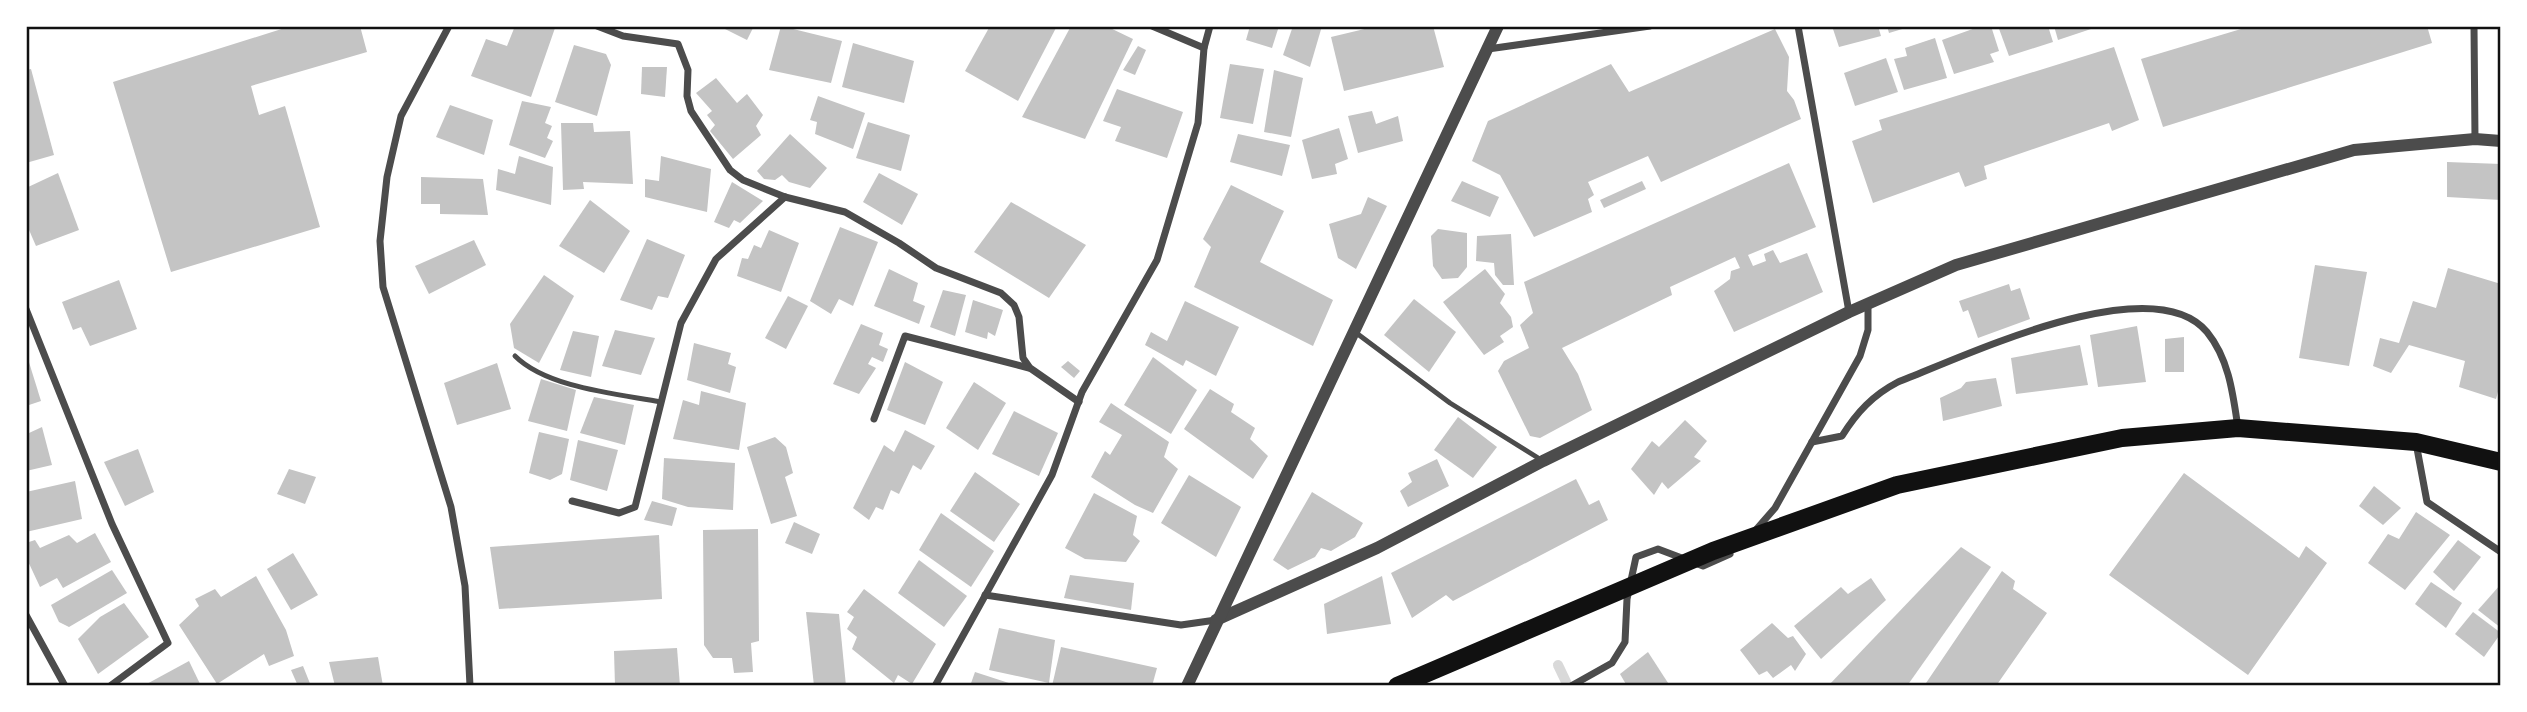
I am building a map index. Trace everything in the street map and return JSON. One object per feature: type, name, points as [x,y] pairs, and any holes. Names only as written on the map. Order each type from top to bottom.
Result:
[{"type":"main road","points":[[1397,686],[1713,551],[1897,485],[2122,438],[2238,428],[2416,442],[2501,462]]},
{"type":"street","points":[[449,26],[401,116],[387,177],[380,241],[383,287],[450,507],[465,586],[470,686]]},
{"type":"street","points":[[597,26],[623,36],[678,44],[688,70],[687,96],[691,111],[730,170],[744,180],[785,197],[845,212],[900,243],[936,268],[1001,293],[1014,305],[1020,317],[1023,358],[1030,368],[1079,402]]},
{"type":"street","points":[[1152,26],[1204,48]]},
{"type":"street","points":[[936,686],[1052,475],[1079,402],[1157,260],[1198,123],[1204,48],[1210,26]]},
{"type":"street","points":[[1487,49],[1650,26]]},
{"type":"street","points":[[1798,26],[1849,312]]},
{"type":"street","points":[[2473,26],[2475,139]]},
{"type":"street","points":[[1187,686],[1496,28]]},
{"type":"street","points":[[985,595],[1181,625],[1216,620],[1377,548],[1543,461],[1849,312],[1956,265],[2354,150],[2475,139],[2501,141]]},
{"type":"street","points":[[572,501],[619,513],[635,507],[681,323],[716,259],[785,197]]},
{"type":"street","points":[[1571,686],[1612,663],[1625,642],[1627,599],[1636,556],[1658,549],[1703,566],[1739,549],[1775,508],[1860,356],[1868,330],[1868,304]]},
{"type":"street","points":[[1812,442],[1842,436],[1854,417],[1878,392],[1898,382],[2050,324],[2104,310],[2149,307],[2179,313],[2206,330],[2222,355],[2232,386],[2238,428]]},
{"type":"street","points":[[26,309],[112,524],[168,643],[110,686]]},
{"type":"street","points":[[874,419],[905,336],[1030,368]]},
{"type":"street","points":[[2416,442],[2427,502],[2501,552]]},
{"type":"street","points":[[26,615],[65,686]]},
{"type":"lane","points":[[1353,331],[1450,403],[1543,461]]},
{"type":"lane","points":[[515,356],[525,366],[582,386],[661,402]]},
{"type":"building","points":[[291,26],[360,26],[367,52],[251,86],[259,115],[285,106],[320,227],[171,272],[113,82]]},
{"type":"building","points":[[515,26],[555,28],[531,97],[471,76],[486,39],[507,46]]},
{"type":"building","points":[[719,26],[754,26],[747,40]]},
{"type":"building","points":[[781,26],[842,41],[831,83],[769,70]]},
{"type":"building","points":[[990,26],[1057,26],[1018,101],[965,71]]},
{"type":"building","points":[[1071,26],[1106,26],[1133,39],[1085,139],[1022,117]]},
{"type":"building","points":[[1250,26],[1279,26],[1272,48],[1246,40]]},
{"type":"building","points":[[1293,26],[1322,26],[1310,67],[1283,55]]},
{"type":"building","points":[[1377,26],[1433,26],[1444,67],[1344,91],[1331,37]]},
{"type":"building","points":[[1832,26],[1878,26],[1881,36],[1839,47]]},
{"type":"building","points":[[1887,26],[1909,26],[1909,27],[1889,33]]},
{"type":"building","points":[[1981,26],[1991,26],[1999,51],[1990,54],[1994,62],[1954,74],[1942,40]]},
{"type":"building","points":[[1998,26],[2048,26],[2053,42],[2009,56]]},
{"type":"building","points":[[2054,26],[2097,26],[2097,27],[2058,40]]},
{"type":"building","points":[[2251,26],[2427,26],[2432,43],[2163,127],[2141,59]]},
{"type":"building","points":[[1775,29],[1789,57],[1787,91],[1794,100],[1801,119],[1661,182],[1648,156],[1588,182],[1594,195],[1588,199],[1592,212],[1534,237],[1500,175],[1472,161],[1488,121],[1611,64],[1629,92]]},
{"type":"building","points":[[1935,38],[1947,78],[1904,90],[1894,59],[1907,56],[1905,48]]},
{"type":"building","points":[[853,43],[914,61],[904,103],[842,87]]},
{"type":"building","points":[[574,45],[606,54],[611,65],[597,116],[555,102]]},
{"type":"building","points":[[1138,46],[1146,50],[1135,75],[1123,70]]},
{"type":"building","points":[[2114,47],[2139,120],[2112,131],[2109,123],[1984,166],[1987,179],[1965,187],[1959,172],[1873,203],[1852,141],[1882,130],[1879,120]]},
{"type":"building","points":[[1886,58],[1898,92],[1855,106],[1844,73]]},
{"type":"building","points":[[1230,64],[1264,69],[1253,124],[1220,118]]},
{"type":"building","points":[[642,67],[667,67],[665,97],[641,94]]},
{"type":"building","points":[[31,69],[54,155],[26,163],[26,70]]},
{"type":"building","points":[[1274,70],[1303,78],[1291,137],[1264,132]]},
{"type":"building","points":[[716,78],[737,103],[747,94],[763,115],[756,126],[761,135],[733,159],[710,131],[715,125],[707,115],[712,111],[696,93]]},
{"type":"building","points":[[1117,89],[1183,112],[1167,158],[1115,141],[1121,127],[1103,121]]},
{"type":"building","points":[[818,96],[865,113],[853,149],[815,134],[817,122],[810,120]]},
{"type":"building","points":[[522,101],[551,107],[545,123],[552,126],[547,138],[553,141],[545,158],[509,145]]},
{"type":"building","points":[[450,105],[493,120],[484,155],[436,137]]},
{"type":"building","points":[[1372,111],[1376,124],[1398,116],[1403,141],[1358,153],[1348,116]]},
{"type":"building","points":[[868,122],[910,135],[901,171],[856,158]]},
{"type":"building","points":[[561,123],[593,123],[594,132],[630,131],[633,184],[583,182],[584,189],[563,190]]},
{"type":"building","points":[[1339,128],[1348,159],[1335,164],[1337,174],[1312,179],[1302,140]]},
{"type":"building","points":[[790,134],[827,168],[810,188],[789,182],[782,175],[775,180],[764,179],[757,171]]},
{"type":"building","points":[[1238,134],[1290,145],[1282,176],[1230,162]]},
{"type":"building","points":[[519,156],[553,167],[551,205],[496,190],[498,169],[515,174]]},
{"type":"building","points":[[661,156],[711,169],[707,212],[645,197],[645,179],[659,181]]},
{"type":"building","points":[[2447,162],[2501,164],[2501,200],[2447,197]]},
{"type":"building","points":[[1789,163],[1816,227],[1748,255],[1753,266],[1766,261],[1764,254],[1773,250],[1780,263],[1807,253],[1823,292],[1734,332],[1714,291],[1730,279],[1731,271],[1740,268],[1735,257],[1670,287],[1672,295],[1562,348],[1578,374],[1592,410],[1540,438],[1530,436],[1498,371],[1504,361],[1529,348],[1520,325],[1533,313],[1524,282]]},
{"type":"building","points":[[58,173],[79,230],[36,246],[26,223],[26,188]]},
{"type":"building","points":[[879,173],[918,194],[902,225],[863,202]]},
{"type":"building","points":[[421,177],[483,179],[488,215],[440,214],[440,204],[421,204]]},
{"type":"building","points":[[1462,181],[1499,197],[1490,217],[1451,201]]},
{"type":"building","points":[[1642,181],[1646,189],[1604,208],[1600,200]]},
{"type":"building","points":[[732,182],[763,201],[740,223],[734,220],[729,228],[714,222]]},
{"type":"building","points":[[1231,185],[1284,211],[1260,262],[1333,300],[1313,346],[1194,287],[1211,247],[1203,239]]},
{"type":"building","points":[[1368,197],[1387,206],[1356,269],[1338,258],[1329,224],[1361,214]]},
{"type":"building","points":[[590,200],[630,231],[604,273],[559,246]]},
{"type":"building","points":[[1011,202],[1086,245],[1049,298],[974,252]]},
{"type":"building","points":[[840,227],[878,242],[853,306],[839,299],[831,314],[810,301]]},
{"type":"building","points":[[1438,229],[1467,233],[1467,267],[1458,278],[1442,279],[1433,266],[1431,236]]},
{"type":"building","points":[[769,230],[799,243],[781,292],[737,276],[742,258],[748,259],[754,245],[761,248]]},
{"type":"building","points":[[1511,234],[1514,285],[1503,285],[1495,275],[1494,263],[1476,261],[1477,236]]},
{"type":"building","points":[[647,239],[685,255],[668,298],[658,296],[652,310],[620,300]]},
{"type":"building","points":[[474,240],[486,265],[429,294],[415,266]]},
{"type":"building","points":[[2315,265],[2367,272],[2349,366],[2299,358]]},
{"type":"building","points":[[2448,268],[2501,284],[2501,381],[2496,399],[2459,387],[2465,361],[2409,345],[2391,373],[2373,366],[2380,338],[2399,343],[2413,301],[2436,308]]},
{"type":"building","points":[[889,269],[918,283],[913,301],[925,306],[919,324],[874,306]]},
{"type":"building","points":[[1485,269],[1505,294],[1500,303],[1511,317],[1513,327],[1500,336],[1504,342],[1484,355],[1443,302]]},
{"type":"building","points":[[544,275],[574,296],[539,363],[514,348],[510,324]]},
{"type":"building","points":[[119,280],[137,329],[90,346],[81,327],[73,330],[62,302]]},
{"type":"building","points":[[2009,284],[2011,291],[2020,288],[2030,319],[1978,338],[1968,310],[1963,312],[1959,301]]},
{"type":"building","points":[[943,290],[966,295],[955,336],[930,327]]},
{"type":"building","points":[[788,296],[808,306],[786,349],[765,338]]},
{"type":"building","points":[[1414,299],[1456,332],[1429,372],[1384,335]]},
{"type":"building","points":[[973,300],[1003,310],[995,336],[988,332],[987,339],[965,332]]},
{"type":"building","points":[[1185,301],[1239,327],[1216,376],[1186,360],[1183,366],[1145,345],[1151,332],[1167,341]]},
{"type":"building","points":[[861,324],[883,333],[879,345],[888,349],[883,362],[872,357],[868,364],[876,368],[859,394],[833,384]]},
{"type":"building","points":[[2137,326],[2146,382],[2098,387],[2090,335]]},
{"type":"building","points":[[615,330],[655,338],[641,375],[602,366]]},
{"type":"building","points":[[573,331],[599,336],[591,377],[560,370]]},
{"type":"building","points":[[2184,337],[2184,372],[2165,372],[2165,339]]},
{"type":"building","points":[[694,343],[731,353],[728,364],[736,367],[730,393],[687,380]]},
{"type":"building","points":[[2080,345],[2088,385],[2016,394],[2011,358]]},
{"type":"building","points":[[1153,357],[1197,390],[1171,434],[1124,405]]},
{"type":"building","points":[[28,359],[41,401],[26,406],[26,360]]},
{"type":"building","points":[[1068,361],[1080,371],[1074,378],[1061,367]]},
{"type":"building","points":[[905,362],[943,382],[925,425],[887,410]]},
{"type":"building","points":[[497,363],[511,409],[457,425],[444,383]]},
{"type":"building","points":[[1996,378],[2002,406],[1943,421],[1940,398],[1961,388],[1966,382]]},
{"type":"building","points":[[541,379],[576,390],[567,431],[528,421]]},
{"type":"building","points":[[974,382],[1006,403],[978,450],[946,428]]},
{"type":"building","points":[[1210,389],[1234,404],[1231,412],[1255,428],[1250,439],[1268,456],[1253,479],[1184,429]]},
{"type":"building","points":[[701,391],[746,403],[739,450],[673,439],[683,400],[699,405]]},
{"type":"building","points":[[594,397],[634,405],[625,445],[580,433]]},
{"type":"building","points":[[1111,403],[1169,442],[1164,457],[1178,469],[1153,513],[1135,505],[1091,477],[1105,451],[1110,455],[1122,435],[1099,422]]},
{"type":"building","points":[[1014,411],[1058,433],[1039,476],[992,454]]},
{"type":"building","points":[[1458,417],[1497,447],[1473,478],[1434,450]]},
{"type":"building","points":[[1685,420],[1707,441],[1694,457],[1701,461],[1668,489],[1662,482],[1654,495],[1631,469],[1652,441],[1659,447]]},
{"type":"building","points":[[42,427],[52,465],[26,471],[26,428],[29,433]]},
{"type":"building","points":[[905,430],[935,446],[921,470],[913,465],[899,494],[891,490],[883,510],[876,507],[869,520],[853,508],[884,445],[894,452]]},
{"type":"building","points":[[539,432],[569,439],[562,474],[550,480],[529,473]]},
{"type":"building","points":[[775,437],[786,447],[793,473],[785,477],[797,516],[771,524],[747,447]]},
{"type":"building","points":[[578,440],[618,450],[607,491],[570,480]]},
{"type":"building","points":[[138,449],[154,492],[125,506],[104,462]]},
{"type":"building","points":[[664,458],[735,463],[733,510],[688,507],[662,499]]},
{"type":"building","points":[[1437,459],[1449,486],[1408,507],[1400,491],[1412,482],[1408,473]]},
{"type":"building","points":[[289,469],[316,477],[305,504],[277,494]]},
{"type":"building","points":[[975,472],[1020,504],[994,542],[950,511]]},
{"type":"building","points":[[2184,473],[2299,558],[2306,546],[2327,563],[2248,675],[2109,575]]},
{"type":"building","points":[[1189,475],[1241,507],[1216,557],[1161,523]]},
{"type":"building","points":[[1576,479],[1589,505],[1599,500],[1608,520],[1453,601],[1446,595],[1412,618],[1391,573]]},
{"type":"building","points":[[75,481],[82,519],[26,532],[26,492]]},
{"type":"building","points":[[2374,486],[2401,508],[2383,525],[2359,506]]},
{"type":"building","points":[[1312,492],[1363,523],[1355,537],[1331,551],[1321,548],[1315,557],[1288,570],[1273,560]]},
{"type":"building","points":[[1094,493],[1137,516],[1133,535],[1140,541],[1126,562],[1085,559],[1065,548]]},
{"type":"building","points":[[652,501],[677,508],[672,526],[644,520]]},
{"type":"building","points":[[2416,512],[2450,535],[2405,590],[2368,563],[2388,534],[2399,539]]},
{"type":"building","points":[[941,513],[994,551],[971,587],[919,550]]},
{"type":"building","points":[[794,522],[820,534],[812,554],[785,543]]},
{"type":"building","points":[[758,529],[759,641],[751,643],[753,672],[734,673],[732,658],[713,658],[704,645],[703,530]]},
{"type":"building","points":[[95,533],[111,562],[63,588],[57,578],[40,587],[26,557],[26,543],[35,540],[40,548],[69,535],[77,543]]},
{"type":"building","points":[[659,535],[662,599],[499,609],[490,547]]},
{"type":"building","points":[[2458,540],[2481,557],[2454,591],[2433,572]]},
{"type":"building","points":[[1961,547],[1991,567],[1907,686],[1828,686]]},
{"type":"building","points":[[293,553],[318,595],[291,610],[267,569]]},
{"type":"building","points":[[919,560],[967,596],[944,627],[898,593]]},
{"type":"building","points":[[112,570],[127,593],[69,627],[59,622],[51,605]]},
{"type":"building","points":[[2002,571],[2015,581],[2013,589],[2047,613],[1996,686],[1924,686]]},
{"type":"building","points":[[1070,575],[1134,583],[1131,610],[1064,598]]},
{"type":"building","points":[[256,576],[286,630],[294,656],[269,666],[264,654],[217,684],[179,625],[199,606],[195,599],[215,589],[221,597]]},
{"type":"building","points":[[1382,576],[1391,624],[1327,634],[1324,604]]},
{"type":"building","points":[[1871,578],[1886,600],[1821,659],[1794,626],[1841,587],[1848,594]]},
{"type":"building","points":[[2431,582],[2462,603],[2446,628],[2415,604]]},
{"type":"building","points":[[2501,584],[2501,628],[2478,610]]},
{"type":"building","points":[[864,589],[936,644],[912,684],[898,675],[894,683],[852,649],[857,637],[847,629],[854,617],[847,612]]},
{"type":"building","points":[[124,603],[149,637],[98,674],[78,639],[100,617]]},
{"type":"building","points":[[806,612],[839,614],[846,686],[814,686]]},
{"type":"building","points":[[2473,612],[2501,633],[2484,657],[2455,634]]},
{"type":"building","points":[[1772,623],[1788,638],[1793,636],[1806,654],[1795,671],[1791,665],[1773,678],[1767,671],[1759,675],[1740,650]]},
{"type":"building","points":[[999,628],[1055,640],[1049,683],[989,670]]},
{"type":"building","points":[[1061,647],[1157,668],[1152,686],[1052,686]]},
{"type":"building","points":[[677,648],[680,686],[615,686],[614,651]]},
{"type":"building","points":[[1648,652],[1670,686],[1627,686],[1620,674]]},
{"type":"building","points":[[378,657],[383,686],[335,686],[329,662]]},
{"type":"building","points":[[189,661],[201,686],[143,686]]},
{"type":"building","points":[[303,666],[311,686],[298,686],[291,670]]},
{"type":"building","points":[[975,672],[1015,685],[1015,686],[970,686]]},
{"type":"waterway","points":[[1558,665],[1568,686]]}]
